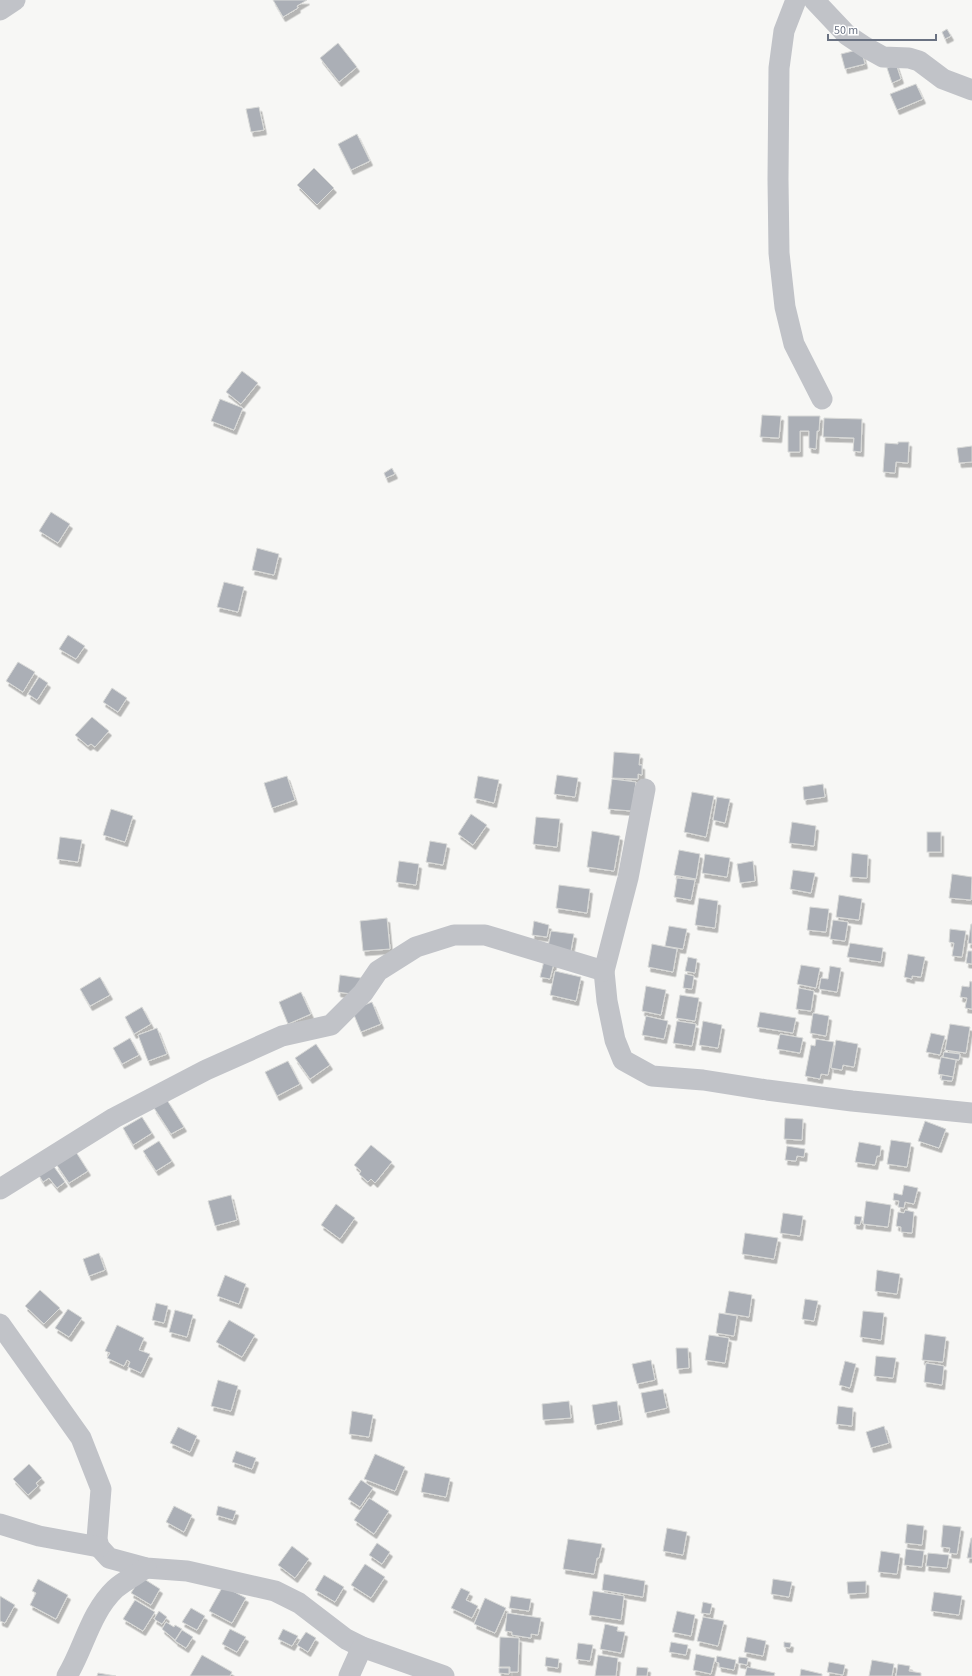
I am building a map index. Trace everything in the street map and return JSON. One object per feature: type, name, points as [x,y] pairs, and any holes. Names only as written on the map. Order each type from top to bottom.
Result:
[{"type":"street","points":[[0,10],[15,0]]},
{"type":"street","points":[[796,0],[784,31],[779,68],[779,253],[785,307],[794,344],[822,399]]},
{"type":"street","points":[[814,0],[847,35],[865,47],[883,57],[909,58],[919,61],[943,79],[972,90]]},
{"type":"street","points":[[645,789],[628,878],[604,971],[607,1001],[615,1040],[623,1060],[652,1076],[703,1080],[852,1101],[972,1113]]},
{"type":"street","points":[[0,1188],[114,1118],[206,1070],[282,1036],[331,1025],[363,993],[378,971],[416,947],[454,935],[485,936],[604,971]]},
{"type":"street","points":[[0,1324],[81,1438],[101,1489],[97,1539],[99,1547],[109,1558],[146,1568],[187,1571],[275,1591],[299,1603],[346,1639],[362,1647],[444,1676]]},
{"type":"street","points":[[0,1524],[38,1536],[99,1547]]},
{"type":"street","points":[[67,1676],[74,1664],[97,1612],[115,1589],[146,1568]]},
{"type":"street","points":[[349,1676],[362,1647]]},
{"type":"building","points":[[273,0],[307,0],[297,6],[298,8],[283,17]]},
{"type":"building","points":[[947,29],[951,36],[945,39],[942,32]]},
{"type":"building","points":[[338,43],[357,67],[339,82],[320,58]]},
{"type":"building","points":[[861,49],[865,64],[845,69],[841,54]]},
{"type":"building","points":[[896,64],[901,79],[892,83],[887,68]]},
{"type":"building","points":[[916,84],[923,99],[897,110],[890,94]]},
{"type":"building","points":[[259,107],[264,130],[251,132],[246,109]]},
{"type":"building","points":[[357,134],[370,161],[351,170],[338,144]]},
{"type":"building","points":[[314,168],[334,188],[317,205],[297,185]]},
{"type":"building","points":[[242,371],[258,383],[241,404],[226,392]]},
{"type":"building","points":[[220,399],[243,408],[234,430],[211,421]]},
{"type":"building","points":[[762,415],[781,416],[779,438],[760,437]]},
{"type":"building","points":[[788,416],[820,416],[816,449],[809,448],[809,431],[800,431],[800,452],[788,452]]},
{"type":"building","points":[[824,418],[862,419],[861,452],[853,451],[854,438],[823,437]]},
{"type":"building","points":[[898,442],[909,442],[908,463],[896,462],[895,473],[883,472],[885,443],[898,444]]},
{"type":"building","points":[[972,446],[972,462],[959,463],[957,448]]},
{"type":"building","points":[[392,468],[395,474],[386,478],[384,473]]},
{"type":"building","points":[[51,512],[70,524],[58,543],[39,531]]},
{"type":"building","points":[[257,548],[279,554],[274,575],[252,570]]},
{"type":"building","points":[[224,582],[244,587],[238,612],[217,607]]},
{"type":"building","points":[[68,635],[85,646],[76,659],[59,649]]},
{"type":"building","points":[[18,662],[35,672],[23,692],[6,681]]},
{"type":"building","points":[[39,677],[48,683],[37,700],[28,694]]},
{"type":"building","points":[[112,688],[127,698],[118,712],[103,702]]},
{"type":"building","points":[[92,717],[109,731],[95,747],[91,744],[88,746],[75,735]]},
{"type":"building","points":[[614,752],[640,754],[639,765],[642,765],[642,775],[638,774],[638,779],[612,778]]},
{"type":"building","points":[[557,775],[578,778],[575,797],[554,794]]},
{"type":"building","points":[[287,776],[295,800],[272,808],[264,783]]},
{"type":"building","points":[[478,776],[499,780],[494,803],[474,798]]},
{"type":"building","points":[[612,779],[636,782],[632,811],[608,809]]},
{"type":"building","points":[[823,784],[825,797],[804,800],[803,787]]},
{"type":"building","points":[[692,792],[714,796],[706,837],[684,832]]},
{"type":"building","points":[[717,797],[730,799],[725,823],[713,820]]},
{"type":"building","points":[[111,809],[133,816],[125,842],[103,835]]},
{"type":"building","points":[[471,814],[487,825],[473,845],[458,834]]},
{"type":"building","points":[[536,817],[560,819],[557,847],[533,844]]},
{"type":"building","points":[[792,822],[816,826],[814,846],[789,843]]},
{"type":"building","points":[[592,831],[620,836],[614,871],[587,867]]},
{"type":"building","points":[[927,832],[941,832],[941,852],[927,852]]},
{"type":"building","points":[[60,837],[82,840],[78,862],[57,859]]},
{"type":"building","points":[[430,841],[447,844],[443,865],[426,862]]},
{"type":"building","points":[[679,850],[700,854],[696,879],[674,875]]},
{"type":"building","points":[[852,853],[868,855],[867,878],[850,877]]},
{"type":"building","points":[[705,854],[730,858],[727,877],[702,873]]},
{"type":"building","points":[[399,861],[419,864],[416,885],[396,882]]},
{"type":"building","points":[[753,861],[755,881],[740,883],[737,864]]},
{"type":"building","points":[[793,870],[815,873],[811,893],[790,889]]},
{"type":"building","points":[[952,874],[972,877],[971,900],[949,898]]},
{"type":"building","points":[[677,878],[695,880],[691,900],[674,897]]},
{"type":"building","points":[[559,885],[590,889],[587,913],[556,908]]},
{"type":"building","points":[[839,895],[862,899],[859,920],[836,917]]},
{"type":"building","points":[[699,898],[718,901],[715,928],[695,925]]},
{"type":"building","points":[[810,907],[829,909],[826,932],[807,930]]},
{"type":"building","points":[[387,918],[390,949],[363,951],[360,921]]},
{"type":"building","points":[[833,920],[848,922],[845,941],[830,939]]},
{"type":"building","points":[[534,921],[549,925],[547,937],[532,935]]},
{"type":"building","points":[[972,924],[972,944],[968,943]]},
{"type":"building","points":[[669,926],[687,929],[683,949],[665,946]]},
{"type":"building","points":[[950,929],[966,931],[962,957],[952,956],[954,943],[949,942]]},
{"type":"building","points":[[551,931],[574,934],[570,956],[547,952]]},
{"type":"building","points":[[850,943],[883,948],[881,962],[847,957]]},
{"type":"building","points":[[652,944],[677,949],[673,972],[648,967]]},
{"type":"building","points":[[968,951],[972,951],[972,964],[966,963]]},
{"type":"building","points":[[908,954],[925,957],[921,977],[912,976],[912,979],[904,977]]},
{"type":"building","points":[[545,957],[555,959],[550,979],[540,977]]},
{"type":"building","points":[[688,957],[697,959],[695,973],[685,971]]},
{"type":"building","points":[[801,965],[820,968],[816,988],[797,984]]},
{"type":"building","points":[[830,966],[841,968],[837,992],[819,989],[821,978],[828,979]]},
{"type":"building","points":[[555,971],[581,977],[576,1001],[550,995]]},
{"type":"building","points":[[685,974],[694,976],[692,989],[683,988]]},
{"type":"building","points":[[340,975],[361,978],[358,995],[338,992]]},
{"type":"building","points":[[100,977],[110,995],[90,1006],[80,989]]},
{"type":"building","points":[[970,981],[972,982],[972,1009],[965,1008],[967,998],[960,997],[962,986],[969,987]]},
{"type":"building","points":[[646,986],[666,990],[661,1015],[642,1011]]},
{"type":"building","points":[[799,988],[814,991],[811,1011],[796,1009]]},
{"type":"building","points":[[301,992],[311,1014],[288,1024],[279,1002]]},
{"type":"building","points":[[680,995],[699,998],[695,1021],[676,1018]]},
{"type":"building","points":[[372,1002],[381,1024],[361,1032],[352,1010]]},
{"type":"building","points":[[142,1007],[151,1024],[134,1034],[125,1017]]},
{"type":"building","points":[[760,1012],[796,1018],[793,1033],[757,1027]]},
{"type":"building","points":[[813,1013],[829,1016],[826,1036],[810,1033]]},
{"type":"building","points":[[646,1016],[668,1021],[664,1039],[642,1035]]},
{"type":"building","points":[[677,1021],[696,1024],[692,1046],[673,1043]]},
{"type":"building","points":[[703,1021],[722,1025],[718,1048],[699,1045]]},
{"type":"building","points":[[950,1024],[970,1027],[966,1053],[945,1050]]},
{"type":"building","points":[[157,1028],[167,1054],[148,1061],[138,1035]]},
{"type":"building","points":[[931,1033],[945,1036],[940,1055],[926,1052]]},
{"type":"building","points":[[780,1034],[803,1038],[800,1053],[777,1049]]},
{"type":"building","points":[[130,1038],[139,1055],[122,1064],[113,1048]]},
{"type":"building","points":[[816,1039],[834,1042],[828,1075],[821,1074],[820,1079],[805,1076],[811,1045],[815,1046]]},
{"type":"building","points":[[836,1040],[858,1044],[854,1067],[843,1065],[842,1070],[831,1068]]},
{"type":"building","points":[[316,1044],[330,1065],[310,1079],[295,1058]]},
{"type":"building","points":[[944,1052],[960,1054],[959,1060],[943,1057]]},
{"type":"building","points":[[941,1057],[956,1060],[953,1077],[938,1074]]},
{"type":"building","points":[[288,1061],[300,1084],[277,1096],[265,1072]]},
{"type":"building","points":[[942,1075],[953,1077],[952,1081],[941,1080]]},
{"type":"building","points":[[167,1100],[184,1127],[171,1134],[154,1108]]},
{"type":"building","points":[[142,1117],[152,1133],[133,1145],[123,1128]]},
{"type":"building","points":[[785,1118],[803,1119],[802,1140],[784,1139]]},
{"type":"building","points":[[925,1121],[946,1129],[939,1148],[918,1141]]},
{"type":"building","points":[[891,1140],[911,1143],[907,1167],[887,1164]]},
{"type":"building","points":[[159,1141],[172,1161],[156,1171],[143,1151]]},
{"type":"building","points":[[859,1142],[881,1146],[880,1156],[877,1156],[875,1165],[855,1162]]},
{"type":"building","points":[[371,1145],[392,1162],[375,1183],[371,1179],[368,1182],[359,1174],[361,1171],[354,1165]]},
{"type":"building","points":[[787,1146],[805,1149],[804,1157],[797,1156],[796,1161],[785,1160]]},
{"type":"building","points":[[76,1152],[88,1171],[69,1183],[56,1164]]},
{"type":"building","points":[[52,1164],[65,1182],[57,1188],[49,1178],[43,1182],[38,1174]]},
{"type":"building","points":[[904,1185],[918,1188],[914,1204],[905,1202],[904,1208],[898,1207],[899,1201],[893,1200],[894,1193],[902,1195]]},
{"type":"building","points":[[231,1195],[237,1220],[215,1226],[208,1201]]},
{"type":"building","points":[[866,1201],[891,1205],[888,1227],[863,1224]]},
{"type":"building","points":[[336,1204],[355,1218],[340,1239],[321,1225]]},
{"type":"building","points":[[905,1210],[914,1212],[912,1233],[901,1232],[901,1227],[896,1226],[898,1212],[904,1213]]},
{"type":"building","points":[[783,1213],[803,1216],[800,1236],[780,1233]]},
{"type":"building","points":[[855,1216],[862,1217],[860,1225],[854,1224]]},
{"type":"building","points":[[745,1233],[778,1238],[774,1259],[742,1254]]},
{"type":"building","points":[[99,1253],[105,1270],[89,1276],[83,1259]]},
{"type":"building","points":[[877,1270],[900,1274],[897,1294],[875,1291]]},
{"type":"building","points":[[225,1275],[246,1284],[239,1304],[217,1296]]},
{"type":"building","points":[[40,1290],[60,1308],[44,1324],[25,1306]]},
{"type":"building","points":[[729,1291],[752,1295],[749,1317],[725,1313]]},
{"type":"building","points":[[805,1299],[818,1301],[814,1321],[802,1319]]},
{"type":"building","points":[[156,1303],[168,1306],[164,1323],[152,1320]]},
{"type":"building","points":[[68,1309],[82,1318],[69,1337],[55,1328]]},
{"type":"building","points":[[175,1310],[193,1315],[187,1337],[169,1332]]},
{"type":"building","points":[[863,1311],[884,1313],[881,1340],[860,1337]]},
{"type":"building","points":[[719,1313],[737,1316],[734,1336],[716,1333]]},
{"type":"building","points":[[229,1320],[255,1335],[242,1357],[216,1342]]},
{"type":"building","points":[[117,1325],[144,1338],[139,1350],[150,1354],[141,1373],[128,1367],[130,1362],[127,1360],[124,1366],[107,1358],[110,1353],[105,1351]]},
{"type":"building","points":[[925,1334],[946,1337],[943,1362],[922,1360]]},
{"type":"building","points":[[709,1335],[729,1338],[725,1363],[705,1360]]},
{"type":"building","points":[[676,1348],[688,1348],[689,1368],[677,1369]]},
{"type":"building","points":[[876,1356],[896,1358],[893,1378],[874,1376]]},
{"type":"building","points":[[651,1360],[655,1380],[637,1384],[632,1364]]},
{"type":"building","points":[[845,1361],[856,1364],[850,1388],[839,1385]]},
{"type":"building","points":[[926,1363],[944,1366],[942,1385],[924,1382]]},
{"type":"building","points":[[218,1380],[238,1386],[231,1411],[211,1406]]},
{"type":"building","points":[[663,1389],[667,1408],[645,1413],[641,1393]]},
{"type":"building","points":[[569,1401],[571,1418],[543,1420],[542,1404]]},
{"type":"building","points":[[617,1401],[620,1420],[595,1425],[592,1405]]},
{"type":"building","points":[[838,1406],[853,1408],[852,1426],[836,1424]]},
{"type":"building","points":[[352,1411],[373,1415],[369,1437],[349,1434]]},
{"type":"building","points":[[884,1426],[889,1443],[871,1448],[866,1432]]},
{"type":"building","points":[[178,1427],[197,1436],[190,1452],[170,1443]]},
{"type":"building","points":[[236,1451],[256,1458],[252,1469],[232,1462]]},
{"type":"building","points":[[375,1454],[405,1467],[395,1491],[364,1479]]},
{"type":"building","points":[[29,1464],[42,1478],[36,1483],[38,1486],[28,1495],[13,1479]]},
{"type":"building","points":[[425,1473],[450,1478],[446,1497],[421,1492]]},
{"type":"building","points":[[361,1480],[373,1488],[360,1507],[348,1499]]},
{"type":"building","points":[[369,1498],[389,1511],[374,1534],[354,1520]]},
{"type":"building","points":[[174,1506],[192,1515],[184,1532],[166,1522]]},
{"type":"building","points":[[218,1506],[236,1511],[233,1520],[216,1515]]},
{"type":"building","points":[[907,1524],[924,1526],[922,1545],[905,1543]]},
{"type":"building","points":[[943,1525],[961,1527],[957,1554],[949,1553],[950,1548],[941,1547]]},
{"type":"building","points":[[667,1528],[687,1532],[683,1555],[663,1551]]},
{"type":"building","points":[[971,1538],[972,1558],[967,1558]]},
{"type":"building","points":[[568,1539],[602,1544],[599,1558],[597,1558],[594,1574],[563,1569]]},
{"type":"building","points":[[377,1543],[390,1552],[382,1564],[369,1555]]},
{"type":"building","points":[[292,1546],[309,1559],[295,1578],[278,1565]]},
{"type":"building","points":[[906,1549],[924,1551],[922,1567],[904,1565]]},
{"type":"building","points":[[881,1551],[900,1554],[897,1574],[878,1572]]},
{"type":"building","points":[[928,1553],[949,1555],[947,1568],[926,1566]]},
{"type":"building","points":[[365,1564],[385,1577],[371,1598],[351,1585]]},
{"type":"building","points":[[604,1574],[645,1581],[643,1597],[602,1590]]},
{"type":"building","points":[[324,1575],[344,1587],[335,1602],[315,1590]]},
{"type":"building","points":[[141,1577],[160,1589],[151,1605],[131,1593]]},
{"type":"building","points":[[38,1579],[68,1595],[56,1619],[30,1605],[36,1593],[32,1591]]},
{"type":"building","points":[[773,1579],[792,1582],[789,1597],[771,1594]]},
{"type":"building","points":[[866,1581],[866,1593],[848,1594],[847,1582]]},
{"type":"building","points":[[223,1586],[246,1598],[232,1623],[209,1611]]},
{"type":"building","points":[[461,1588],[470,1592],[466,1600],[478,1606],[472,1618],[451,1608]]},
{"type":"building","points":[[593,1591],[624,1596],[621,1620],[589,1615]]},
{"type":"building","points":[[934,1592],[962,1596],[959,1615],[931,1611]]},
{"type":"building","points":[[0,1596],[15,1605],[5,1623],[0,1621]]},
{"type":"building","points":[[511,1596],[531,1599],[529,1611],[509,1608]]},
{"type":"building","points":[[485,1598],[506,1608],[495,1633],[474,1624]]},
{"type":"building","points":[[135,1600],[155,1612],[143,1631],[123,1619]]},
{"type":"building","points":[[703,1602],[712,1604],[710,1614],[701,1613]]},
{"type":"building","points":[[191,1608],[205,1616],[197,1630],[182,1622]]},
{"type":"building","points":[[159,1611],[167,1617],[162,1624],[154,1619]]},
{"type":"building","points":[[677,1611],[695,1615],[691,1636],[672,1632]]},
{"type":"building","points":[[507,1613],[541,1618],[538,1635],[531,1634],[531,1638],[512,1635],[512,1632],[505,1631]]},
{"type":"building","points":[[703,1617],[724,1621],[718,1646],[697,1641]]},
{"type":"building","points":[[166,1622],[174,1627],[175,1625],[182,1629],[175,1640],[162,1629]]},
{"type":"building","points":[[605,1624],[618,1627],[617,1631],[625,1632],[621,1653],[600,1649]]},
{"type":"building","points":[[230,1629],[246,1637],[237,1652],[222,1644]]},
{"type":"building","points":[[283,1629],[298,1636],[292,1646],[278,1639]]},
{"type":"building","points":[[182,1630],[193,1637],[186,1648],[175,1641]]},
{"type":"building","points":[[306,1632],[316,1638],[308,1652],[297,1645]]},
{"type":"building","points":[[500,1637],[519,1638],[518,1672],[510,1672],[510,1667],[499,1667]]},
{"type":"building","points":[[747,1637],[766,1641],[763,1656],[744,1652]]},
{"type":"building","points":[[671,1642],[688,1645],[686,1655],[669,1652]]},
{"type":"building","points":[[784,1642],[791,1643],[790,1648],[784,1647]]},
{"type":"building","points":[[578,1643],[593,1645],[590,1661],[576,1659]]},
{"type":"building","points":[[696,1654],[715,1658],[711,1674],[693,1670]]},
{"type":"building","points":[[202,1655],[232,1672],[230,1676],[190,1676]]},
{"type":"building","points":[[598,1655],[618,1658],[616,1676],[595,1676]]},
{"type":"building","points":[[717,1656],[736,1660],[734,1670],[719,1667],[719,1663],[716,1662]]},
{"type":"building","points":[[546,1657],[559,1659],[558,1668],[545,1666]]},
{"type":"building","points":[[739,1657],[748,1658],[747,1665],[738,1663]]},
{"type":"building","points":[[872,1660],[894,1664],[892,1676],[869,1676]]},
{"type":"building","points":[[829,1662],[845,1665],[843,1675],[827,1672]]},
{"type":"building","points":[[898,1664],[910,1666],[909,1671],[921,1673],[921,1676],[896,1676]]},
{"type":"building","points":[[637,1667],[648,1668],[647,1676],[636,1676]]},
{"type":"building","points":[[747,1667],[775,1673],[774,1676],[745,1676]]},
{"type":"building","points":[[499,1668],[509,1668],[509,1674],[499,1673]]},
{"type":"building","points":[[801,1669],[822,1674],[822,1676],[800,1676]]},
{"type":"building","points":[[98,1673],[116,1676],[97,1676]]}]
